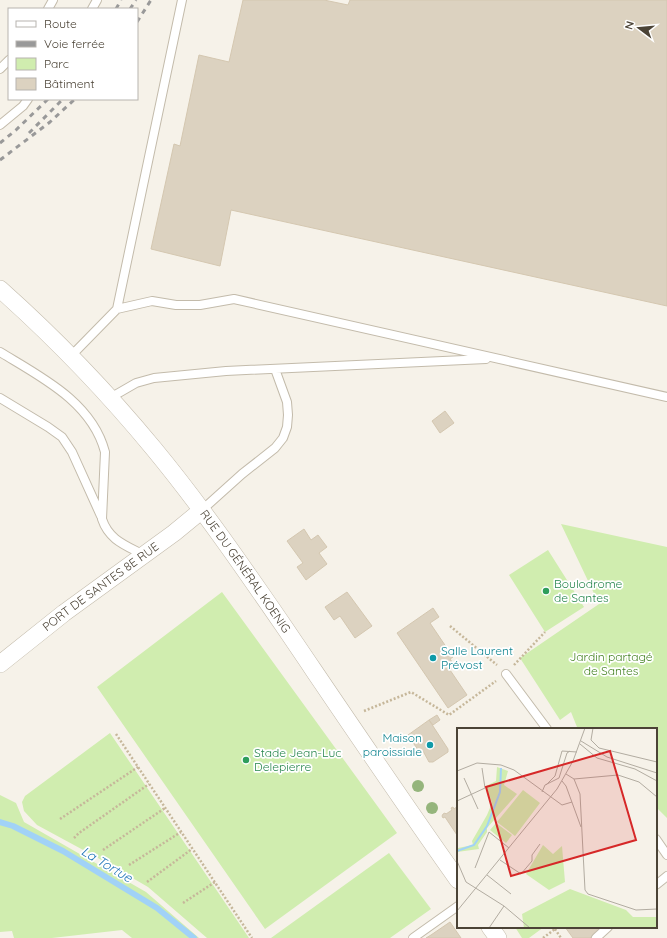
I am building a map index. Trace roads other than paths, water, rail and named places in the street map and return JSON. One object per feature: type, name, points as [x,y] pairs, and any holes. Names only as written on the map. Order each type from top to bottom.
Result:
[{"type":"street","name":"RUE DU GÉNÉRAL KOENIG","points":[[0,289],[29,315],[110,398],[154,449],[202,510],[457,879]]},
{"type":"street","name":"PORT DE SANTES 8E RUE","points":[[0,664],[202,510]]},
{"type":"street","points":[[491,928],[498,938]]},
{"type":"lane","points":[[117,309],[182,0]]},
{"type":"lane","points":[[0,69],[8,61]]},
{"type":"lane","points":[[0,125],[23,106],[27,100]]},
{"type":"lane","points":[[70,356],[117,309],[152,301],[176,305],[200,305],[234,299],[667,398]]},
{"type":"lane","points":[[0,352],[58,389],[79,407],[92,423],[101,439],[105,452],[102,519]]},
{"type":"lane","points":[[110,398],[136,383],[154,378],[226,371],[497,359]]},
{"type":"lane","points":[[202,510],[242,474],[275,448],[283,438],[287,426],[287,402],[276,369]]},
{"type":"lane","points":[[0,398],[62,437],[72,452],[104,526],[113,537],[144,555]]},
{"type":"lane","points":[[506,674],[545,728]]},
{"type":"lane","points":[[657,840],[667,855]]},
{"type":"lane","points":[[657,884],[667,876]]},
{"type":"lane","points":[[413,938],[457,907]]},
{"type":"lane","points":[[596,938],[607,928]]},
{"type":"waterway","name":"La Tortue","points":[[0,822],[13,826],[63,851],[157,908],[194,938]]},
{"type":"railway","points":[[117,8],[121,0]]},
{"type":"railway","points":[[131,8],[136,0]]},
{"type":"railway","points":[[138,20],[151,0]]},
{"type":"railway","points":[[0,143],[16,130],[47,100]]},
{"type":"railway","points":[[29,133],[62,100]]},
{"type":"railway","points":[[0,160],[50,122],[74,100]]},
{"type":"place","name":"Boulodrome de Santes","points":[[546,591]]},
{"type":"place","name":"Salle Laurent Prévost","points":[[433,658]]},
{"type":"place","name":"Maison paroissiale","points":[[430,745]]},
{"type":"place","name":"Stade Jean-Luc Delepierre","points":[[246,760]]},
{"type":"park label","name":"Jardin partagé de Santes","points":[[611,664]]}]
